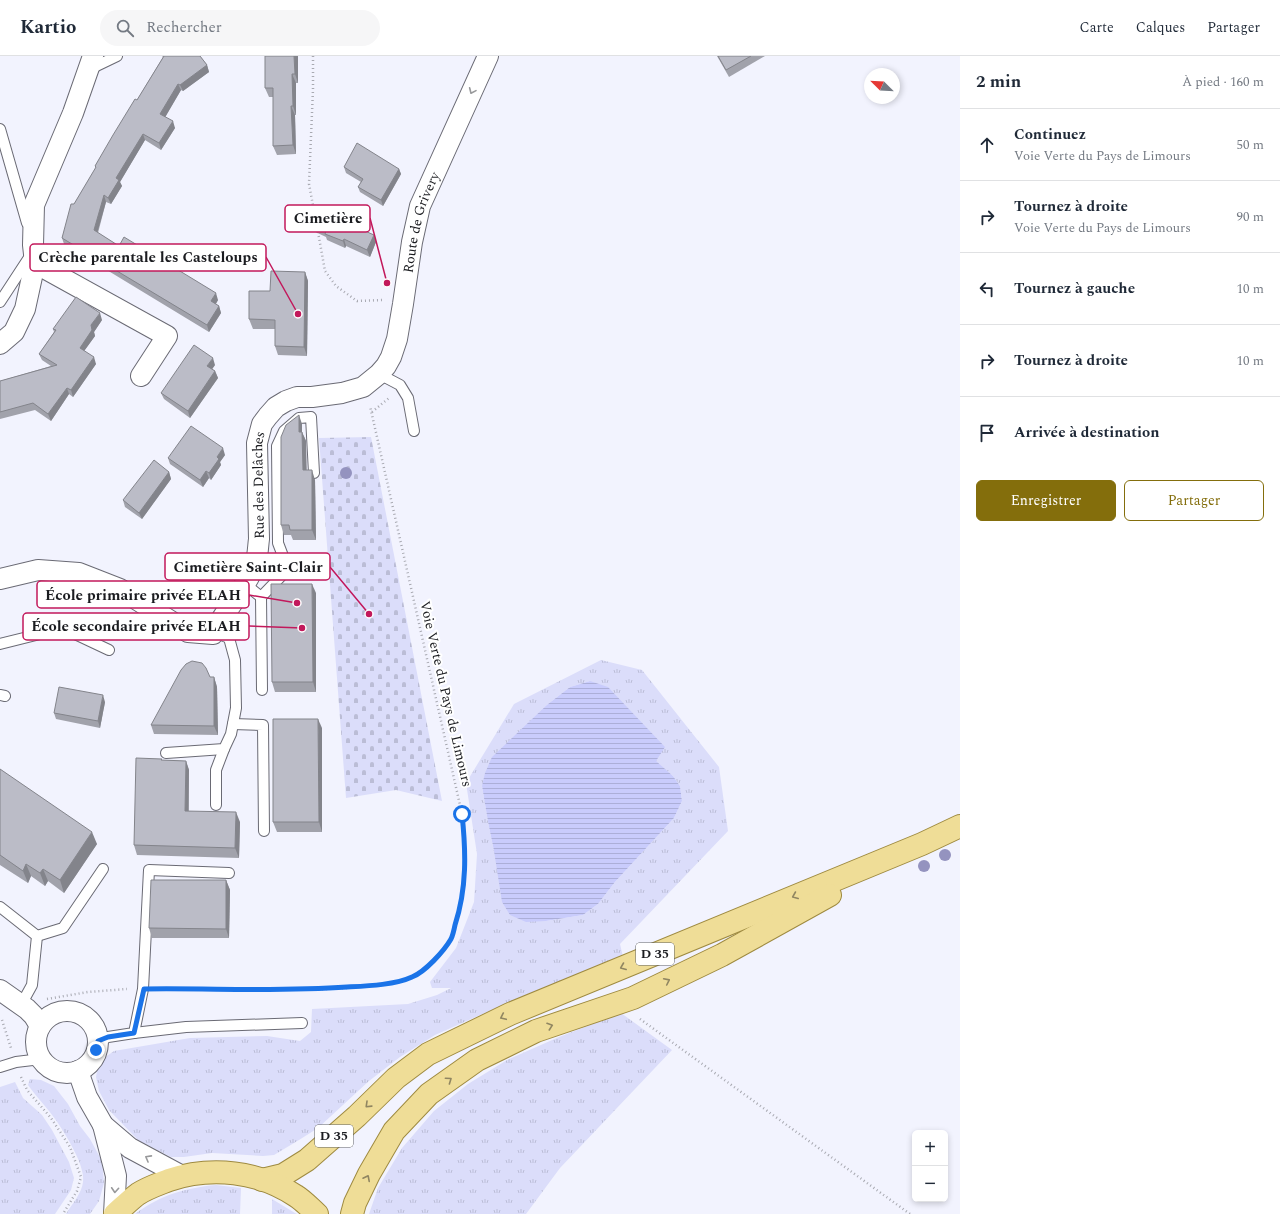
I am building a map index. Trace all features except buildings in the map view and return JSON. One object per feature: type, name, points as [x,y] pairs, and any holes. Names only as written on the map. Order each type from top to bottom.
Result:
[{"type":"main road","name":"D 35","points":[[262,1180],[283,1175],[307,1160],[357,1116],[396,1078],[428,1054],[458,1038],[510,1014],[922,844],[960,826]]},
{"type":"main road","name":"D 35","points":[[352,1214],[355,1203],[369,1174],[394,1131],[429,1094],[477,1060],[536,1031],[633,998],[722,955],[922,844]]},
{"type":"main road","name":"D 35","points":[[182,1176],[209,1172],[236,1173],[262,1180],[297,1196],[317,1214]]},
{"type":"main road","points":[[115,1214],[139,1194],[157,1185],[182,1176]]},
{"type":"street","name":"Route de Grivery","points":[[363,387],[380,374],[391,357],[397,339],[412,242],[420,206],[488,56]]},
{"type":"street","points":[[0,344],[14,332],[25,309],[34,252],[34,205],[73,113],[91,63]]},
{"type":"street","points":[[34,252],[166,336],[141,376]]},
{"type":"street","name":"Rue des Delâches","points":[[214,632],[245,584],[256,562],[259,539],[257,443],[262,424],[276,407],[297,397],[312,397],[363,387]]},
{"type":"street","points":[[0,579],[38,570],[79,573],[120,589],[188,632],[213,634],[214,632]]},
{"type":"street","points":[[0,990],[24,1007],[34,1016],[40,1026]]},
{"type":"street","points":[[65,1011],[74,1012],[91,1022],[96,1031],[98,1041],[92,1059],[86,1066],[78,1071],[67,1073],[57,1072],[48,1067],[41,1059],[37,1051],[36,1043],[40,1026],[46,1019],[55,1013],[65,1011]]},
{"type":"street","points":[[78,1071],[87,1097],[104,1125],[130,1148],[182,1176]]},
{"type":"street","points":[[104,1125],[116,1176],[115,1214]]},
{"type":"lane","points":[[91,63],[117,56]]},
{"type":"lane","points":[[0,129],[34,252],[0,302]]},
{"type":"lane","points":[[380,374],[400,385],[408,398],[414,431]]},
{"type":"lane","points":[[262,690],[260,597],[288,569],[278,543],[276,446],[284,431],[299,418],[311,417],[314,473]]},
{"type":"lane","points":[[245,584],[260,597]]},
{"type":"lane","points":[[214,632],[229,638],[235,660],[236,708],[231,734],[216,770],[216,805]]},
{"type":"lane","points":[[0,644],[44,633],[75,634],[109,650]]},
{"type":"lane","points":[[233,724],[262,725],[264,831]]},
{"type":"lane","points":[[166,753],[224,749]]},
{"type":"lane","points":[[37,936],[63,928],[103,869]]},
{"type":"lane","points":[[134,1033],[144,989],[149,870],[229,873]]},
{"type":"lane","points":[[0,907],[37,936]]},
{"type":"lane","points":[[24,1007],[32,985],[37,936]]},
{"type":"lane","points":[[98,1041],[108,1037],[186,1027],[302,1024]]},
{"type":"lane","points":[[0,1067],[16,1062],[41,1059]]},
{"type":"path","points":[[313,56],[309,184],[314,213]]},
{"type":"path","points":[[317,228],[325,271],[336,286],[357,301],[380,299],[403,304]]},
{"type":"path","name":"Voie Verte du Pays de Limours","points":[[24,1007],[61,996],[88,992],[144,989],[316,990],[378,985],[412,978],[422,972],[435,960],[451,939],[460,909],[465,876],[466,849],[462,814],[372,412],[387,400],[400,385]]},
{"type":"path","points":[[618,1003],[910,1214]]},
{"type":"path","points":[[1,1020],[27,1090],[51,1118],[70,1147],[81,1177],[77,1191],[63,1214]]},
{"type":"green space","points":[[371,437],[442,801],[396,790],[346,798],[319,438]]},
{"type":"green space","points":[[601,660],[642,670],[719,767],[728,831],[620,944],[623,957],[487,1012],[435,1035],[400,1057],[369,1081],[318,1128],[274,1155],[263,1156],[212,1153],[184,1157],[171,1157],[138,1140],[109,1110],[99,1091],[96,1077],[98,1066],[104,1058],[114,1051],[190,1038],[267,1036],[300,1041],[311,1032],[312,1009],[408,1004],[437,995],[451,988],[432,988],[430,982],[456,948],[474,902],[477,854],[466,783],[514,704]],"holes":[[[590,681],[655,761],[673,776],[680,786],[682,801],[674,818],[615,882],[598,904],[583,915],[546,921],[494,851],[482,786],[548,704],[570,687]]]},
{"type":"green space","points":[[621,1013],[672,1050],[560,1168],[526,1214],[369,1214],[378,1188],[402,1148],[434,1111],[468,1084],[507,1060],[559,1037]]},
{"type":"green space","points":[[30,1079],[41,1080],[54,1086],[68,1104],[102,1161],[104,1183],[99,1201],[90,1214],[66,1214],[79,1194],[82,1186],[83,1177],[81,1168],[76,1154],[62,1129],[28,1085]]},
{"type":"green space","points":[[15,1082],[23,1098],[42,1115],[52,1130],[69,1162],[74,1178],[71,1190],[55,1214],[0,1214],[0,1087]]},
{"type":"green space","points":[[216,1185],[241,1188],[240,1214],[135,1214],[144,1207],[163,1197],[183,1190]]},
{"type":"green space","points":[[272,1199],[295,1213],[297,1214],[272,1214]]},
{"type":"water","points":[[590,681],[608,687],[665,747],[656,761],[673,776],[680,786],[682,801],[674,818],[615,882],[598,904],[583,915],[546,921],[526,922],[510,915],[502,902],[482,786],[485,773],[492,757],[548,704],[570,687]]},
{"type":"place","name":"Cimetière","points":[[387,283]]},
{"type":"place","name":"Crèche parentale les Casteloups","points":[[298,314]]},
{"type":"place","name":"École primaire privée ELAH","points":[[297,603]]},
{"type":"place","name":"Cimetière Saint-Clair","points":[[369,614]]},
{"type":"place","name":"École secondaire privée ELAH","points":[[302,628]]},
{"type":"route","points":[[96,1050],[98,1041],[108,1037],[134,1033],[144,989],[316,990],[378,985],[412,978],[422,972],[435,960],[451,939],[460,909],[465,876],[466,849],[462,814]]}]
